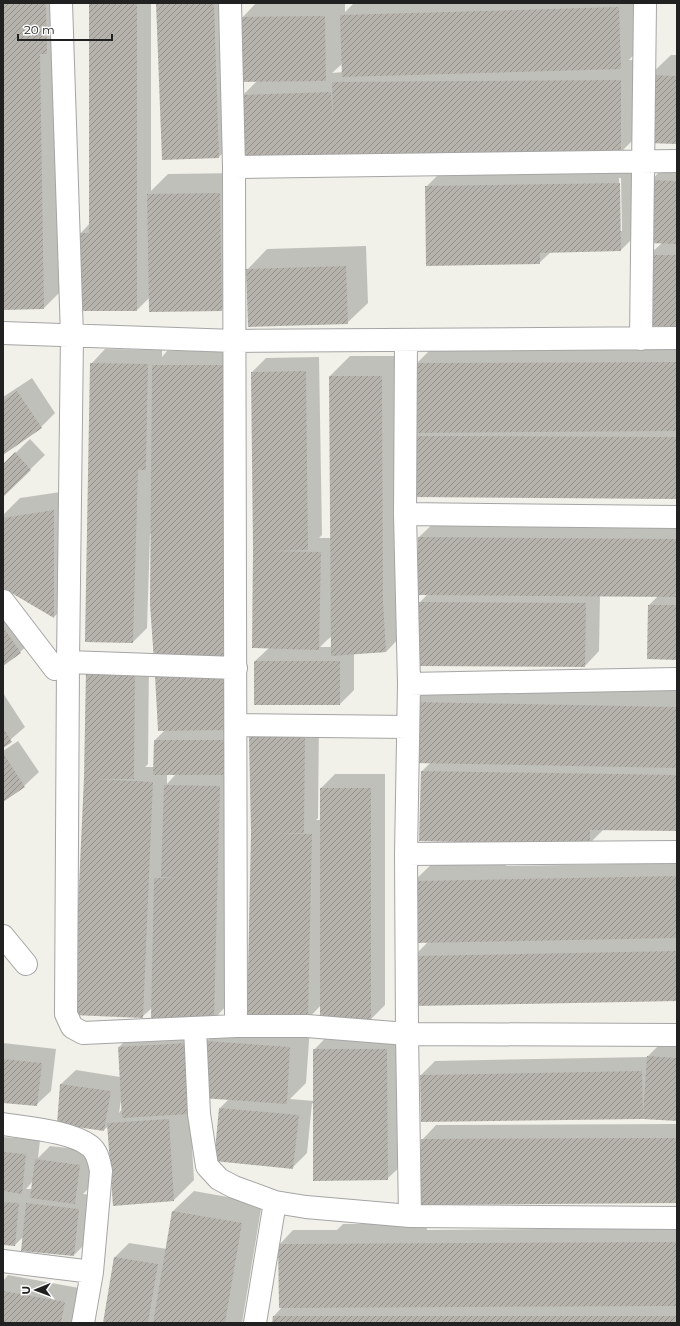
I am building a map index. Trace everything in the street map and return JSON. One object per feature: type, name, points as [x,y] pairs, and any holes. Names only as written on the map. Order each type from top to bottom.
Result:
[{"type":"street","points":[[61,3],[72,336],[61,665],[66,1014],[72,1027],[83,1033],[236,1026],[307,1026],[407,1034],[677,1035]]},
{"type":"street","points":[[230,3],[234,167],[236,1026]]},
{"type":"street","points":[[641,339],[645,3]]},
{"type":"street","points":[[234,167],[677,161]]},
{"type":"street","points":[[3,333],[235,341],[677,338]]},
{"type":"street","points":[[406,340],[405,514],[409,684],[406,854],[410,1216]]},
{"type":"street","points":[[405,514],[677,517]]},
{"type":"street","points":[[3,601],[61,665],[236,668]]},
{"type":"street","points":[[409,684],[677,679]]},
{"type":"street","points":[[236,724],[408,727]]},
{"type":"street","points":[[406,854],[677,852]]},
{"type":"street","points":[[3,936],[26,964]]},
{"type":"street","points":[[195,1028],[199,1114],[207,1166],[219,1179],[234,1187],[275,1202],[306,1207],[410,1216],[677,1218]]},
{"type":"street","points":[[3,1124],[54,1132],[78,1140],[91,1146],[98,1157],[101,1171],[92,1272],[83,1323]]},
{"type":"street","points":[[255,1323],[275,1202]]},
{"type":"street","points":[[3,1261],[92,1272]]},
{"type":"building","points":[[3,3],[46,3],[47,54],[40,54],[44,309],[3,310]]},
{"type":"building","points":[[89,3],[137,3],[137,311],[79,311],[79,233],[89,233]]},
{"type":"building","points":[[156,3],[214,3],[219,158],[162,160]]},
{"type":"building","points":[[619,7],[621,69],[342,77],[340,15]]},
{"type":"building","points":[[325,16],[326,81],[242,82],[241,17]]},
{"type":"building","points":[[649,75],[677,76],[677,144],[648,143]]},
{"type":"building","points":[[621,80],[621,153],[244,158],[242,95],[331,92],[333,120],[332,82]]},
{"type":"building","points":[[650,180],[677,181],[677,244],[648,243]]},
{"type":"building","points":[[620,183],[621,251],[540,253],[540,264],[426,266],[425,186]]},
{"type":"building","points":[[220,193],[222,311],[149,312],[147,194]]},
{"type":"building","points":[[648,255],[677,255],[677,326],[648,326]]},
{"type":"building","points":[[346,266],[348,324],[248,327],[246,269]]},
{"type":"building","points":[[677,362],[677,431],[415,433],[415,363]]},
{"type":"building","points":[[90,363],[148,364],[146,470],[138,470],[133,643],[85,642]]},
{"type":"building","points":[[152,365],[224,365],[223,661],[154,661],[150,604]]},
{"type":"building","points":[[306,371],[308,550],[270,551],[321,552],[319,650],[252,648],[253,550],[251,372]]},
{"type":"building","points":[[329,376],[382,376],[383,601],[386,652],[331,656]]},
{"type":"building","points":[[17,391],[42,428],[3,455],[3,401]]},
{"type":"building","points":[[412,436],[677,437],[677,499],[412,497]]},
{"type":"building","points":[[15,452],[31,470],[3,497],[3,464]]},
{"type":"building","points":[[54,510],[54,618],[3,588],[3,518]]},
{"type":"building","points":[[418,537],[677,539],[677,597],[418,595]]},
{"type":"building","points":[[418,602],[586,603],[585,667],[418,666]]},
{"type":"building","points":[[648,605],[677,605],[677,660],[647,659]]},
{"type":"building","points":[[3,627],[21,653],[3,666]]},
{"type":"building","points":[[254,661],[340,661],[340,705],[254,705]]},
{"type":"building","points":[[86,669],[135,673],[134,779],[97,779],[153,782],[143,1018],[73,1015],[84,778]]},
{"type":"building","points":[[155,675],[227,675],[229,730],[158,731]]},
{"type":"building","points":[[412,702],[677,707],[677,768],[411,763]]},
{"type":"building","points":[[3,728],[12,742],[3,748]]},
{"type":"building","points":[[305,736],[304,833],[273,833],[312,834],[308,1020],[247,1019],[251,833],[249,737]]},
{"type":"building","points":[[154,740],[226,740],[225,775],[153,775]]},
{"type":"building","points":[[3,753],[25,787],[3,802]]},
{"type":"building","points":[[421,771],[677,775],[677,831],[590,830],[590,845],[419,841]]},
{"type":"building","points":[[164,785],[220,786],[214,1020],[151,1018],[154,878],[178,878],[161,877]]},
{"type":"building","points":[[320,788],[371,788],[371,1020],[320,1020]]},
{"type":"building","points":[[677,876],[677,938],[414,943],[413,881]]},
{"type":"building","points":[[677,951],[677,1001],[414,1006],[413,956]]},
{"type":"building","points":[[205,1041],[290,1047],[287,1104],[201,1098]]},
{"type":"building","points":[[187,1043],[191,1114],[122,1118],[118,1047]]},
{"type":"building","points":[[313,1049],[387,1049],[388,1180],[313,1181]]},
{"type":"building","points":[[647,1056],[677,1058],[677,1121],[643,1119],[421,1122],[420,1075],[642,1071],[643,1115]]},
{"type":"building","points":[[3,1059],[42,1063],[37,1106],[3,1103]]},
{"type":"building","points":[[60,1084],[111,1091],[104,1131],[57,1124]]},
{"type":"building","points":[[219,1108],[299,1115],[293,1169],[214,1161]]},
{"type":"building","points":[[169,1119],[174,1201],[113,1206],[107,1123]]},
{"type":"building","points":[[677,1138],[677,1203],[421,1205],[421,1139]]},
{"type":"building","points":[[3,1152],[26,1154],[22,1194],[3,1191]]},
{"type":"building","points":[[35,1159],[80,1165],[75,1204],[30,1198]]},
{"type":"building","points":[[3,1202],[19,1203],[15,1246],[3,1245]]},
{"type":"building","points":[[26,1203],[79,1209],[74,1256],[21,1251]]},
{"type":"building","points":[[172,1211],[242,1223],[225,1323],[153,1323]]},
{"type":"building","points":[[677,1242],[677,1306],[279,1308],[278,1244]]},
{"type":"building","points":[[114,1257],[158,1264],[148,1323],[103,1323]]},
{"type":"building","points":[[3,1291],[65,1302],[61,1323],[3,1323]]},
{"type":"building","points":[[273,1316],[677,1316],[677,1323],[272,1323]]}]
